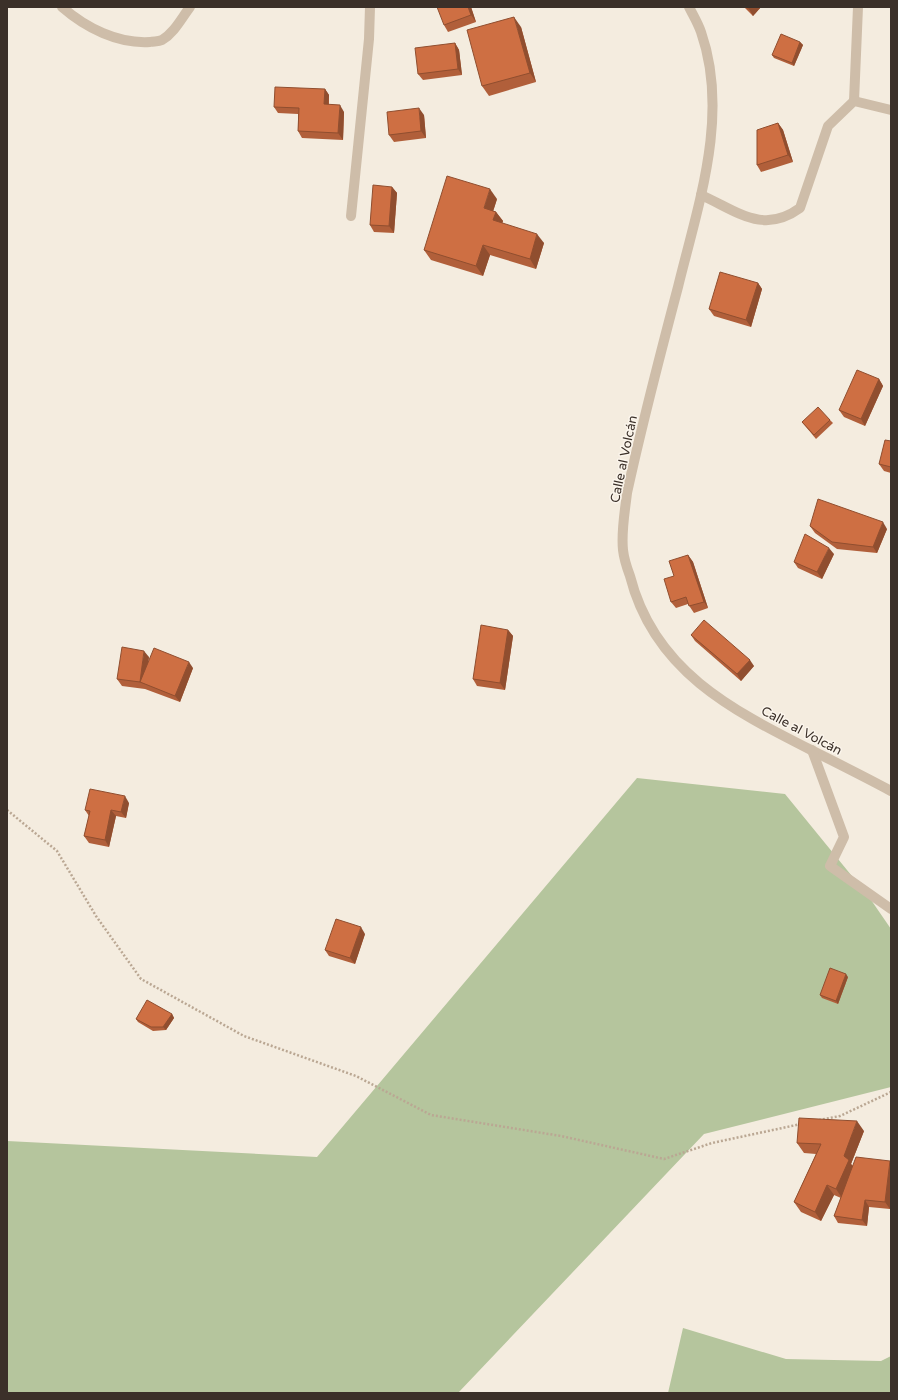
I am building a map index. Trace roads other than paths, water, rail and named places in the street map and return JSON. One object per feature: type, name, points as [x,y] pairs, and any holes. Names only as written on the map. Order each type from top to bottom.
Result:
[{"type":"street","points":[[62,7],[72,15],[107,36],[136,43],[160,41],[171,33],[190,7]]},
{"type":"street","points":[[351,216],[369,39],[370,7]]},
{"type":"street","name":"Calle al Volcán","points":[[689,7],[703,38],[712,89],[712,127],[701,195],[627,492],[622,532],[623,551],[632,587],[645,618],[662,645],[681,668],[717,697],[765,727],[891,791]]},
{"type":"street","points":[[701,195],[756,221],[778,220],[789,216],[800,208],[828,126],[854,101],[858,7]]},
{"type":"street","points":[[854,101],[891,110]]},
{"type":"street","points":[[812,750],[844,837],[830,866],[891,909]]}]
